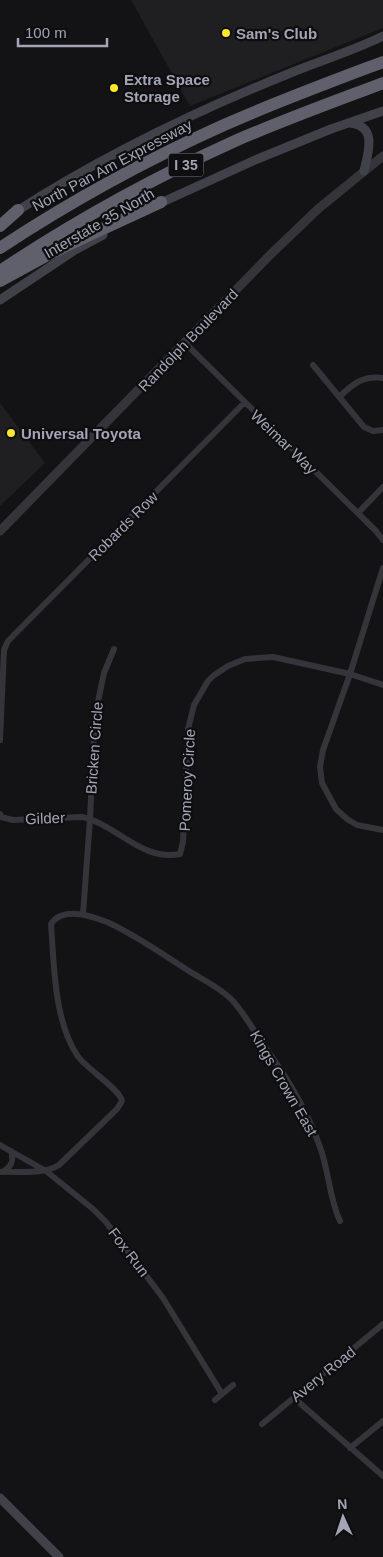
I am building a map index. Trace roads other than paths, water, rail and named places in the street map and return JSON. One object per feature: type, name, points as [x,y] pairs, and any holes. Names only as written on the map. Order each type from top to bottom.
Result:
[{"type":"highway","name":"North Pan Am Expressway","points":[[0,248],[35,225],[120,176],[170,150],[224,125],[383,62]]},
{"type":"highway","name":"I 35","points":[[0,271],[89,215],[145,185],[242,138],[383,83]]},
{"type":"highway","points":[[0,281],[55,251],[161,202]]},
{"type":"highway","points":[[0,226],[18,210]]},
{"type":"main road","points":[[0,222],[86,170],[189,117],[289,73],[383,36]]},
{"type":"main road","name":"Interstate 35 North","points":[[0,300],[75,250],[161,202],[255,160],[347,123],[383,111]]},
{"type":"main road","points":[[347,123],[358,124],[366,131],[370,138],[364,171]]},
{"type":"main road","points":[[0,1498],[59,1557]]},
{"type":"street","name":"Randolph Boulevard","points":[[0,531],[270,255],[318,209],[383,156]]},
{"type":"street","name":"Weimar Way","points":[[184,343],[358,513],[383,540]]},
{"type":"street","points":[[312,365],[364,427],[373,431],[383,430]]},
{"type":"street","points":[[339,397],[352,384],[362,379],[371,377],[383,378]]},
{"type":"street","name":"Robards Row","points":[[0,740],[4,650],[8,641],[244,403]]},
{"type":"street","points":[[358,513],[383,487]]},
{"type":"street","points":[[383,568],[350,674],[323,750],[320,767],[322,783],[336,809],[346,819],[357,825],[383,830]]},
{"type":"street","name":"Bricken Circle","points":[[83,914],[95,716],[104,673],[114,650]]},
{"type":"street","name":"Pomeroy Circle","points":[[90,819],[106,825],[138,846],[157,854],[170,856],[180,854],[183,842],[188,729],[194,705],[208,681],[228,666],[245,660],[264,657],[292,660],[350,674],[383,685]]},
{"type":"street","name":"Gilder","points":[[1,815],[13,820],[82,817],[90,819]]},
{"type":"street","points":[[2,1172],[46,1171],[59,1165],[117,1109],[122,1101],[118,1093],[94,1073],[77,1055],[64,1026],[58,994],[52,924],[55,918],[62,915],[83,914]]},
{"type":"street","name":"Kings Crown East","points":[[83,914],[110,924],[136,937],[214,986],[232,1000],[273,1058],[313,1129],[324,1159],[335,1210],[340,1221]]},
{"type":"street","name":"Fox Run","points":[[0,1145],[46,1171],[93,1208],[114,1231],[163,1298],[222,1394]]},
{"type":"street","points":[[2,1172],[11,1166],[11,1151]]},
{"type":"street","name":"Avery Road","points":[[262,1424],[383,1324]]},
{"type":"street","points":[[215,1400],[233,1385]]},
{"type":"street","points":[[294,1398],[383,1476]]},
{"type":"street","points":[[350,1448],[383,1421]]},
{"type":"place","name":"Sam's Club","points":[[226,33]]},
{"type":"place","name":"Extra Space Storage","points":[[114,88]]},
{"type":"place","name":"Universal Toyota","points":[[11,433]]}]
